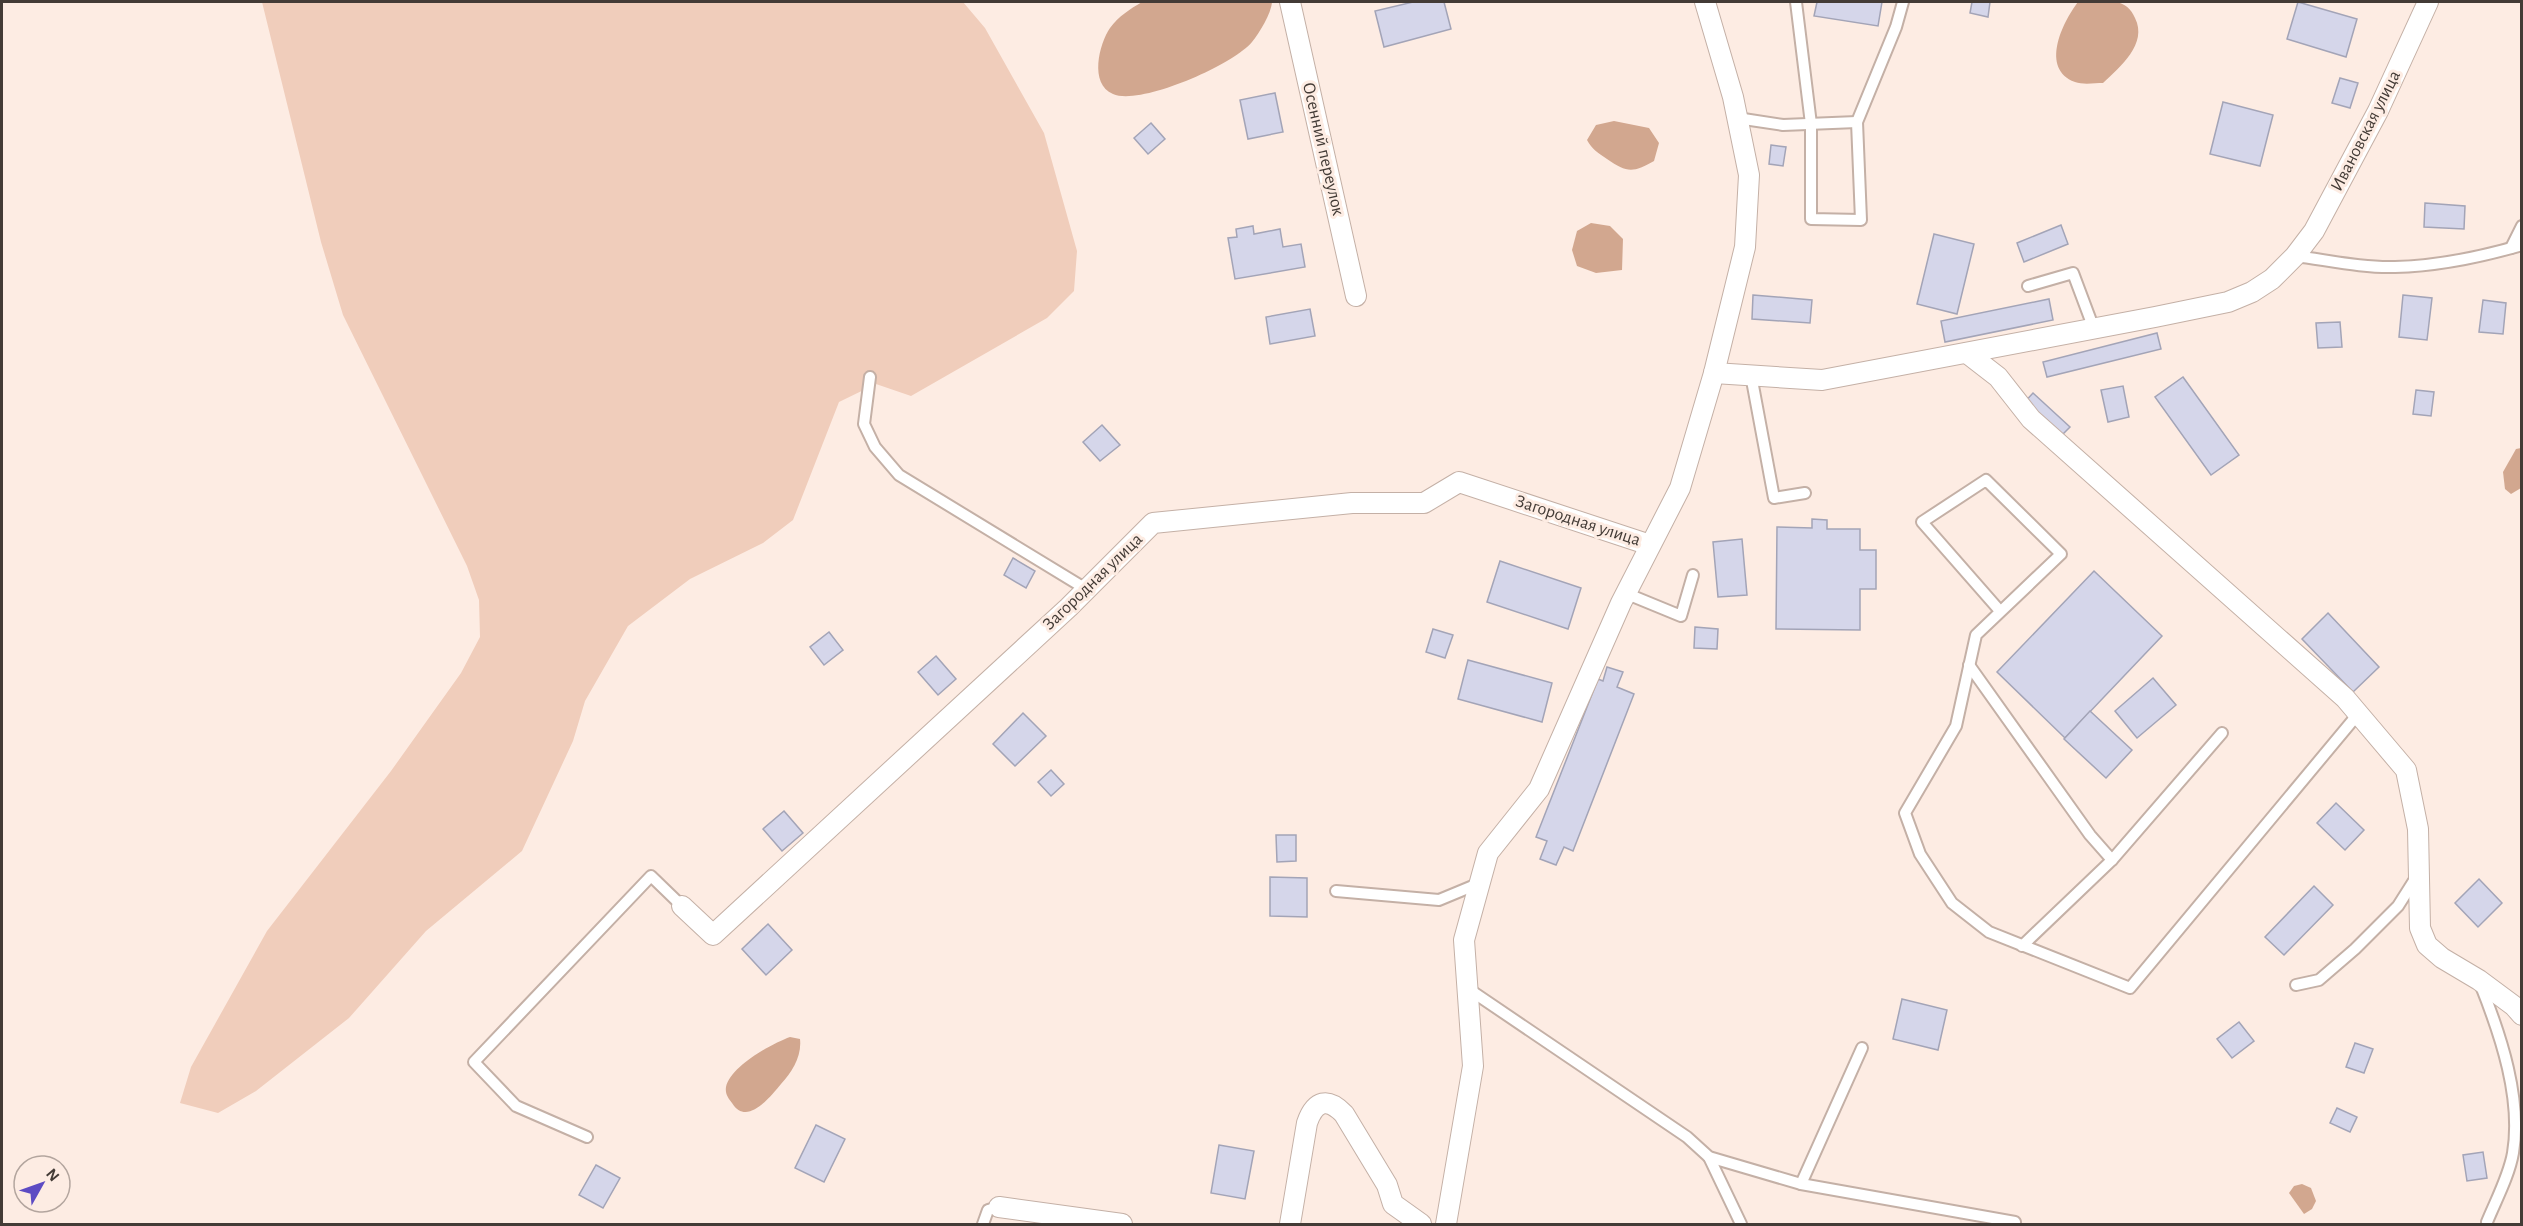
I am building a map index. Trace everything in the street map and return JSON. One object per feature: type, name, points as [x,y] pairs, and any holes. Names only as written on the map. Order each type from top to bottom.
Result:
[{"type":"street","name":"Осенний переулок","points":[[1290,2],[1356,296]]},
{"type":"street","points":[[1444,1224],[1473,1066],[1464,940],[1488,853],[1539,789],[1625,594],[1680,488],[1714,373],[1745,247],[1749,175],[1737,118],[1705,2]]},
{"type":"street","name":"Ивановская улица","points":[[1714,373],[1822,380],[2228,302],[2252,292],[2272,279],[2295,256],[2314,231],[2373,121],[2428,2]]},
{"type":"street","points":[[1968,353],[1998,377],[2031,419],[2345,698],[2406,770],[2418,829],[2420,928],[2427,945],[2442,958],[2479,980],[2514,1006],[2522,1015]]},
{"type":"street","name":"Загородная улица","points":[[682,906],[713,936],[1086,590],[1154,523],[1352,503],[1424,503],[1459,482],[1650,545]]},
{"type":"street","points":[[1290,1224],[1307,1122],[1311,1112],[1319,1104],[1325,1102],[1335,1104],[1344,1114],[1387,1185],[1393,1204],[1420,1224]]},
{"type":"street","points":[[999,1207],[1122,1224]]},
{"type":"lane","points":[[1796,2],[1811,124],[1811,219],[1861,220],[1857,122],[1896,27],[1903,2]]},
{"type":"lane","points":[[1737,118],[1783,125],[1857,122]]},
{"type":"lane","points":[[2295,256],[2394,267],[2452,261],[2516,247],[2522,226]]},
{"type":"lane","points":[[2028,286],[2073,273],[2094,329]]},
{"type":"lane","points":[[1751,375],[1774,498],[1805,493]]},
{"type":"lane","points":[[870,377],[864,424],[875,447],[899,475],[1086,590]]},
{"type":"lane","points":[[2000,611],[1922,522],[1986,480],[2061,554],[1976,635],[1956,726],[1905,813],[1920,854],[1952,903],[1989,932],[2130,988],[2358,714]]},
{"type":"lane","points":[[1625,594],[1681,616],[1693,575]]},
{"type":"lane","points":[[1969,665],[2090,835],[2112,860]]},
{"type":"lane","points":[[2022,945],[2112,860],[2222,733]]},
{"type":"lane","points":[[2296,985],[2319,980],[2355,949],[2398,906],[2419,873]]},
{"type":"lane","points":[[587,1137],[516,1106],[474,1062],[651,876],[682,906]]},
{"type":"lane","points":[[1336,891],[1439,900],[1480,883]]},
{"type":"lane","points":[[2479,980],[2502,1041],[2514,1112],[2513,1153],[2487,1222]]},
{"type":"lane","points":[[1467,988],[1687,1137],[1709,1157],[1741,1224]]},
{"type":"lane","points":[[1801,1184],[1862,1048]]},
{"type":"lane","points":[[1709,1157],[1801,1184],[2015,1222]]},
{"type":"lane","points":[[983,1224],[988,1210],[999,1207]]},
{"type":"shaded area","points":[[262,2],[963,2],[985,28],[1044,133],[1077,251],[1074,291],[1047,318],[911,396],[876,384],[839,402],[793,520],[763,543],[690,579],[628,626],[585,701],[573,741],[522,851],[426,931],[349,1018],[256,1091],[218,1113],[180,1103],[191,1067],[267,931],[391,771],[461,673],[480,637],[479,600],[467,566],[343,315],[321,242]]},
{"type":"shaded area","points":[[1142,2],[1272,2],[1265,23],[1252,42],[1226,62],[1164,89],[1126,96],[1113,94],[1101,82],[1099,73],[1098,63],[1102,44],[1117,20]]},
{"type":"shaded area","points":[[2078,2],[2115,2],[2127,7],[2135,18],[2138,37],[2135,46],[2124,62],[2103,83],[2075,82],[2064,76],[2058,67],[2057,45],[2066,22]]},
{"type":"shaded area","points":[[1614,121],[1649,128],[1659,143],[1654,161],[1641,168],[1625,169],[1614,164],[1593,148],[1587,140],[1596,125]]},
{"type":"shaded area","points":[[1591,223],[1610,226],[1623,239],[1622,270],[1596,273],[1577,266],[1572,250],[1577,231]]},
{"type":"shaded area","points":[[2521,448],[2521,488],[2511,494],[2505,489],[2503,472],[2516,449]]},
{"type":"shaded area","points":[[790,1037],[800,1039],[800,1045],[798,1058],[789,1074],[771,1096],[758,1107],[751,1111],[738,1110],[726,1094],[729,1079],[735,1071],[753,1057]]},
{"type":"shaded area","points":[[2302,1184],[2311,1188],[2316,1201],[2312,1209],[2304,1214],[2289,1193],[2294,1186]]},
{"type":"building","points":[[1413,2],[1444,2],[1451,29],[1384,47],[1375,11]]},
{"type":"building","points":[[1817,2],[1882,2],[1878,26],[1814,16]]},
{"type":"building","points":[[1972,2],[1990,2],[1988,17],[1970,13]]},
{"type":"building","points":[[2298,2],[2357,19],[2346,57],[2287,39]]},
{"type":"building","points":[[2340,78],[2358,83],[2350,108],[2332,103]]},
{"type":"building","points":[[1275,93],[1283,132],[1248,139],[1240,100]]},
{"type":"building","points":[[2223,102],[2273,115],[2260,166],[2210,154]]},
{"type":"building","points":[[1151,123],[1165,139],[1148,154],[1134,138]]},
{"type":"building","points":[[1771,145],[1786,147],[1783,166],[1769,164]]},
{"type":"building","points":[[2425,203],[2465,206],[2464,229],[2424,227]]},
{"type":"building","points":[[2061,225],[2068,244],[2024,262],[2017,243]]},
{"type":"building","points":[[1253,226],[1254,234],[1280,229],[1283,247],[1301,244],[1305,267],[1235,279],[1228,238],[1237,237],[1236,229]]},
{"type":"building","points":[[1934,234],[1974,244],[1957,314],[1917,304]]},
{"type":"building","points":[[1753,295],[1812,300],[1810,323],[1752,319]]},
{"type":"building","points":[[2403,295],[2432,298],[2427,340],[2399,337]]},
{"type":"building","points":[[2049,299],[2053,320],[1945,342],[1941,321]]},
{"type":"building","points":[[2483,300],[2506,303],[2503,334],[2479,332]]},
{"type":"building","points":[[1310,309],[1315,336],[1270,344],[1266,317]]},
{"type":"building","points":[[2340,322],[2342,347],[2318,348],[2316,323]]},
{"type":"building","points":[[2157,333],[2161,349],[2047,377],[2043,362]]},
{"type":"building","points":[[2183,377],[2239,455],[2211,475],[2155,397]]},
{"type":"building","points":[[2123,386],[2129,417],[2108,422],[2101,390]]},
{"type":"building","points":[[2416,390],[2434,392],[2431,416],[2413,414]]},
{"type":"building","points":[[2033,393],[2070,427],[2059,438],[2022,405]]},
{"type":"building","points":[[1102,425],[1120,445],[1100,461],[1083,442]]},
{"type":"building","points":[[1812,519],[1827,520],[1827,529],[1860,529],[1860,550],[1876,550],[1876,589],[1860,589],[1860,630],[1776,629],[1777,527],[1812,528]]},
{"type":"building","points":[[1742,539],[1747,595],[1718,597],[1713,542]]},
{"type":"building","points":[[1013,558],[1035,571],[1026,588],[1004,575]]},
{"type":"building","points":[[1500,561],[1581,588],[1568,629],[1487,602]]},
{"type":"building","points":[[2094,571],[2162,636],[2065,738],[1997,672]]},
{"type":"building","points":[[2328,613],[2379,667],[2353,692],[2302,639]]},
{"type":"building","points":[[1695,627],[1718,629],[1717,649],[1694,648]]},
{"type":"building","points":[[1433,629],[1453,635],[1445,658],[1426,652]]},
{"type":"building","points":[[829,632],[843,650],[824,665],[810,647]]},
{"type":"building","points":[[936,656],[956,679],[938,695],[918,672]]},
{"type":"building","points":[[1468,660],[1552,683],[1542,722],[1458,699]]},
{"type":"building","points":[[1607,667],[1623,672],[1617,687],[1634,694],[1573,851],[1564,847],[1556,865],[1540,859],[1547,841],[1536,837],[1598,679],[1603,681]]},
{"type":"building","points":[[2153,678],[2176,705],[2137,738],[2115,711]]},
{"type":"building","points":[[2090,711],[2132,750],[2106,778],[2064,739]]},
{"type":"building","points":[[1023,713],[1046,736],[1015,766],[993,744]]},
{"type":"building","points":[[1051,770],[1064,784],[1051,796],[1038,782]]},
{"type":"building","points":[[2336,803],[2364,830],[2345,850],[2317,823]]},
{"type":"building","points":[[784,811],[803,833],[782,851],[763,829]]},
{"type":"building","points":[[1276,835],[1296,835],[1296,861],[1277,862]]},
{"type":"building","points":[[1270,877],[1307,878],[1307,917],[1270,916]]},
{"type":"building","points":[[2479,879],[2502,903],[2478,927],[2455,903]]},
{"type":"building","points":[[2314,886],[2333,905],[2284,955],[2265,937]]},
{"type":"building","points":[[768,924],[792,950],[766,975],[742,949]]},
{"type":"building","points":[[1902,999],[1947,1010],[1938,1050],[1893,1039]]},
{"type":"building","points":[[2239,1022],[2254,1041],[2232,1058],[2217,1039]]},
{"type":"building","points":[[2355,1043],[2373,1049],[2364,1073],[2346,1067]]},
{"type":"building","points":[[2337,1108],[2357,1117],[2350,1132],[2330,1123]]},
{"type":"building","points":[[816,1125],[845,1139],[824,1182],[795,1168]]},
{"type":"building","points":[[1219,1145],[1254,1151],[1245,1199],[1211,1193]]},
{"type":"building","points":[[2483,1152],[2487,1178],[2467,1181],[2463,1155]]},
{"type":"building","points":[[596,1165],[620,1178],[603,1208],[579,1195]]}]
